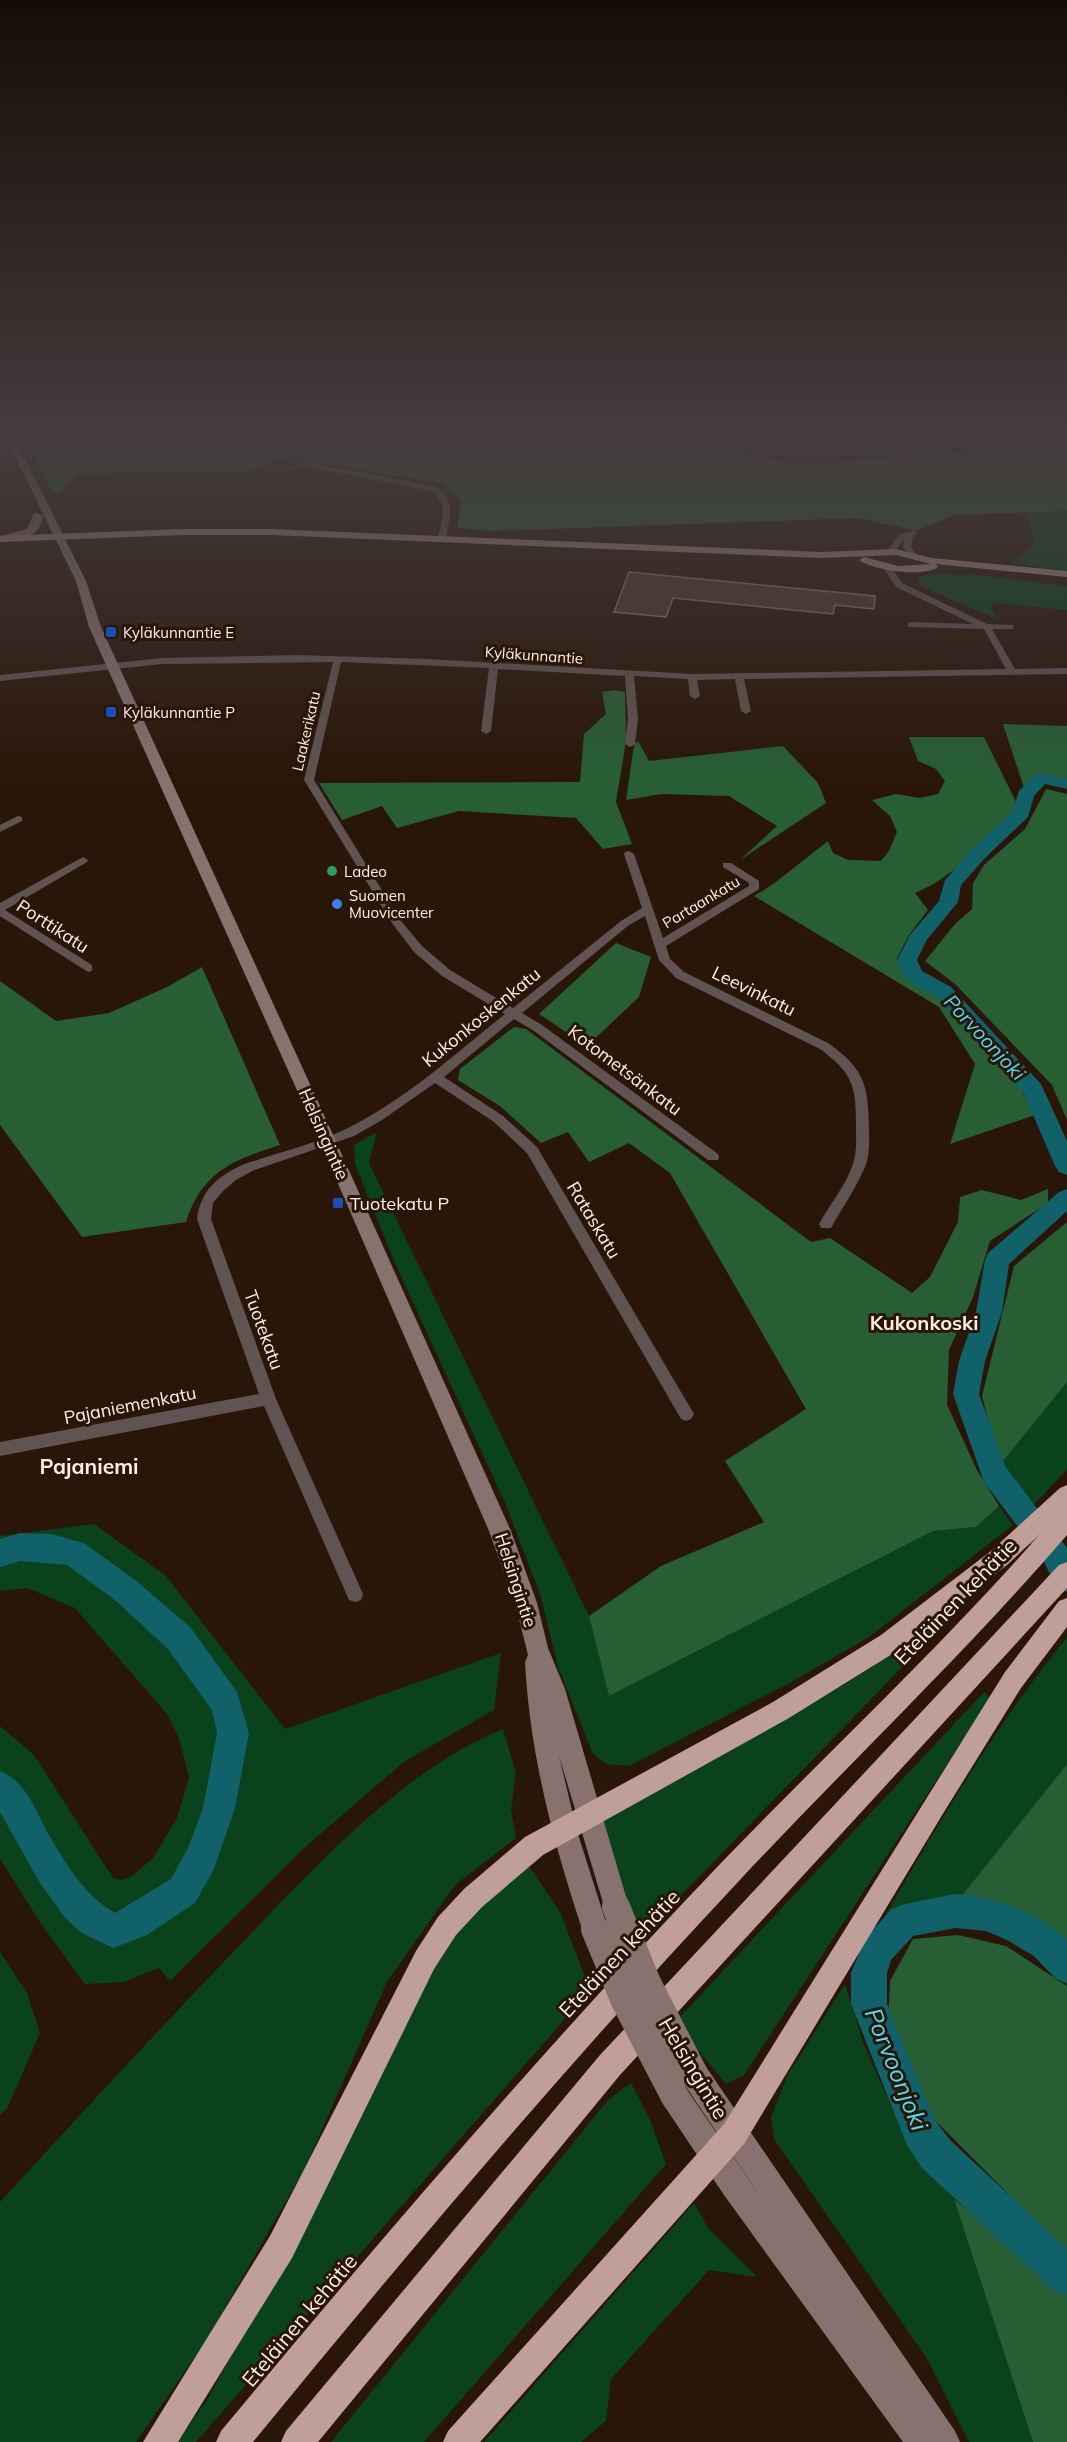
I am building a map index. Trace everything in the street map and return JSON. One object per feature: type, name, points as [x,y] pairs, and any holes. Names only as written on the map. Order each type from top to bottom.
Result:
[{"type":"highway","points":[[159,2442],[207,2370],[281,2247],[425,1959],[447,1926],[473,1898],[534,1846],[838,1676],[1006,1569],[1066,1496]]},
{"type":"highway","name":"Eteläinen kehätie","points":[[232,2442],[453,2178],[587,2027],[1006,1569],[1067,1519]]},
{"type":"highway","points":[[297,2442],[610,2065],[1067,1572]]},
{"type":"highway","points":[[459,2442],[734,2134],[1013,1680],[1067,1609]]},
{"type":"main road","name":"Helsingintie","points":[[56,554],[95,627],[328,1141],[516,1569],[537,1648],[538,1690],[576,1824],[596,1929],[624,2001],[675,2097],[714,2158],[866,2361],[922,2442]]},
{"type":"main road","name":"Helsingintie","points":[[69,554],[81,581],[95,627]]},
{"type":"main road","points":[[798,554],[885,559],[1067,579]]},
{"type":"main road","points":[[885,559],[1067,574]]},
{"type":"main road","name":"Helsingintie","points":[[576,1824],[616,1907],[647,1983],[694,2074],[944,2442]]},
{"type":"street","points":[[889,554],[885,559],[898,585],[987,627],[1012,672]]},
{"type":"street","points":[[907,589],[902,576],[913,563],[910,554]]},
{"type":"street","points":[[911,624],[1010,627]]},
{"type":"street","name":"Kyläkunnantie","points":[[0,678],[162,661],[338,658],[692,677],[1067,671]]},
{"type":"street","name":"Laakerikatu","points":[[338,658],[309,780],[397,923],[418,949],[446,973],[516,1013]]},
{"type":"street","points":[[486,731],[494,666]]},
{"type":"street","points":[[629,675],[633,719],[630,744]]},
{"type":"street","points":[[692,677],[695,696]]},
{"type":"street","points":[[739,677],[746,711]]},
{"type":"street","points":[[0,829],[18,819]]},
{"type":"street","name":"Leevinkatu","points":[[629,854],[665,960],[681,975],[805,1035],[842,1059],[862,1094],[863,1152],[859,1166],[826,1224]]},
{"type":"street","points":[[0,910],[83,860]]},
{"type":"street","name":"Partaankatu","points":[[661,944],[755,887],[754,881],[727,865]]},
{"type":"street","name":"Kukonkoskenkatu","points":[[328,1141],[349,1133],[378,1117],[435,1077],[625,923],[649,909]]},
{"type":"street","name":"Porttikatu","points":[[0,910],[88,968]]},
{"type":"street","name":"Kotometsänkatu","points":[[516,1013],[713,1157]]},
{"type":"street","name":"Rataskatu","points":[[435,1077],[500,1119],[515,1131],[532,1150],[686,1414]]},
{"type":"street","name":"Tuotekatu","points":[[328,1141],[247,1168],[218,1187],[206,1202],[204,1219],[268,1399],[355,1594]]},
{"type":"street","name":"Pajaniemenkatu","points":[[0,1449],[268,1399]]},
{"type":"green space","points":[[1023,554],[1067,554],[1067,571],[1014,563]]},
{"type":"green space","points":[[930,574],[976,575],[1067,586],[1067,610],[996,603],[990,607],[999,620],[920,586],[918,578]]},
{"type":"green space","points":[[614,690],[625,692],[626,741],[616,802],[632,844],[603,849],[576,818],[459,811],[397,828],[382,806],[342,820],[319,783],[580,782],[584,734],[606,714],[602,692]]},
{"type":"green space","points":[[1003,724],[1067,726],[1067,779],[1041,774],[1035,777],[1025,791]]},
{"type":"green space","points":[[909,737],[984,737],[1018,806],[958,866],[930,886],[915,893],[928,910],[909,935],[897,958],[906,978],[933,991],[1013,1075],[1035,1115],[950,1144],[975,1064],[939,1007],[754,896],[772,885],[828,841],[833,853],[848,860],[881,861],[889,851],[897,832],[890,816],[872,800],[896,794],[920,798],[938,794],[945,781],[936,769],[918,761]]},
{"type":"green space","points":[[638,741],[649,761],[783,746],[818,783],[826,803],[740,860],[777,826],[729,796],[661,794],[626,800],[634,745]]},
{"type":"green space","points":[[1046,789],[1067,794],[1067,1120],[1052,1085],[955,984],[925,961],[955,924],[972,909],[973,883],[984,865],[1025,829]]},
{"type":"green space","points":[[616,943],[651,957],[639,997],[587,1046],[539,1014]]},
{"type":"green space","points":[[202,967],[280,1145],[248,1156],[221,1170],[201,1191],[186,1222],[82,1237],[0,1125],[0,981],[56,1021],[109,1013],[167,987]]},
{"type":"green space","points":[[514,1027],[526,1029],[811,1242],[830,1238],[912,1293],[930,1277],[958,1222],[960,1197],[982,1190],[1021,1200],[1048,1189],[1048,1203],[990,1241],[973,1297],[949,1350],[947,1405],[977,1470],[999,1506],[976,1527],[933,1531],[609,1696],[589,1616],[661,1566],[764,1522],[725,1461],[806,1409],[670,1173],[629,1143],[589,1162],[568,1132],[541,1143],[500,1106],[458,1080],[460,1069]]},
{"type":"green space","points":[[377,1132],[369,1163],[589,1616],[609,1696],[933,1531],[976,1527],[999,1506],[1013,1525],[869,1637],[795,1680],[629,1766],[607,1764],[593,1754],[558,1667],[541,1597],[506,1505],[394,1261],[355,1164],[354,1145]]},
{"type":"green space","points":[[1067,1222],[1067,1382],[1000,1465],[982,1396],[1014,1266]]},
{"type":"green space","points":[[1067,1382],[1067,1469],[1031,1508],[1000,1465]]},
{"type":"green space","points":[[94,1524],[166,1576],[285,1729],[501,1653],[494,1710],[405,1761],[304,1848],[170,1981],[159,1968],[124,1982],[85,1984],[41,1924],[0,1859],[0,1726],[34,1755],[113,1878],[122,1880],[131,1877],[153,1858],[177,1818],[189,1778],[180,1741],[168,1715],[75,1608],[27,1588],[0,1591],[0,1536]]},
{"type":"green space","points":[[934,1625],[937,1631],[642,1936],[618,1881],[600,1821],[847,1683]]},
{"type":"green space","points":[[1067,1637],[1067,1764],[959,1899],[906,1903],[879,1926],[945,1814],[991,1742],[1040,1671]]},
{"type":"green space","points":[[984,1692],[990,1698],[744,2075],[726,2084],[693,2044],[678,2019]]},
{"type":"green space","points":[[503,1729],[516,1773],[511,1810],[516,1838],[455,1885],[387,1982],[305,2168],[206,2341],[136,2442],[0,2442],[0,2202],[181,2007],[331,1852],[396,1794],[466,1747]]},
{"type":"green space","points":[[1067,1764],[1067,1948],[1023,1916],[959,1899]]},
{"type":"green space","points":[[529,1866],[560,1912],[590,1990],[196,2442],[178,2442],[208,2398],[312,2213],[409,2011],[456,1930],[492,1893]]},
{"type":"green space","points":[[958,1935],[1006,1946],[1067,1986],[1067,2253],[915,2100],[888,2025],[890,1981],[913,1939]]},
{"type":"green space","points":[[0,1952],[27,1993],[40,2033],[7,2109],[0,2115]]},
{"type":"green space","points":[[845,1984],[864,2045],[906,2139],[954,2199],[1033,2442],[969,2442],[926,2357],[774,2139],[771,2117],[787,2076]]},
{"type":"green space","points":[[631,2083],[650,2120],[666,2164],[424,2442],[331,2442],[608,2100]]},
{"type":"green space","points":[[954,2199],[1067,2295],[1067,2442],[1033,2442]]},
{"type":"green space","points":[[694,2203],[708,2228],[757,2277],[709,2270],[611,2379],[606,2421],[581,2442],[484,2442]]},
{"type":"building","points":[[629,572],[875,596],[874,609],[835,605],[833,614],[673,598],[666,617],[614,612]]},
{"type":"waterway","name":"Porvoonjoki","points":[[1067,784],[1041,778],[1025,795],[1022,813],[979,853],[952,884],[948,902],[917,939],[907,960],[913,975],[944,992],[1033,1090],[1067,1166]]},
{"type":"waterway","name":"Porvoonjoki","points":[[1067,1198],[1012,1244],[997,1260],[989,1312],[972,1361],[966,1394],[994,1473],[1053,1550],[1067,1578]]},
{"type":"waterway","name":"Porvoonjoki","points":[[0,1553],[20,1547],[51,1548],[74,1553],[125,1590],[179,1638],[226,1703],[233,1733],[219,1808],[202,1857],[183,1891],[135,1923],[113,1931],[95,1920],[64,1890],[8,1794],[0,1787]]},
{"type":"waterway","name":"Porvoonjoki","points":[[1067,1966],[1046,1944],[1017,1927],[987,1914],[955,1911],[904,1921],[878,1949],[869,1973],[869,2004],[920,2132],[936,2154],[1067,2276]]},
{"type":"place","name":"Kyläkunnantie E","points":[[111,632]]},
{"type":"place","name":"Kyläkunnantie P","points":[[111,712]]},
{"type":"place","name":"Ladeo","points":[[332,871]]},
{"type":"place","name":"Suomen Muovicenter","points":[[337,904]]},
{"type":"place","name":"Tuotekatu P","points":[[338,1203]]},
{"type":"district","name":"Kukonkoski","points":[[924,1322]]},
{"type":"district","name":"Pajaniemi","points":[[89,1466]]}]
